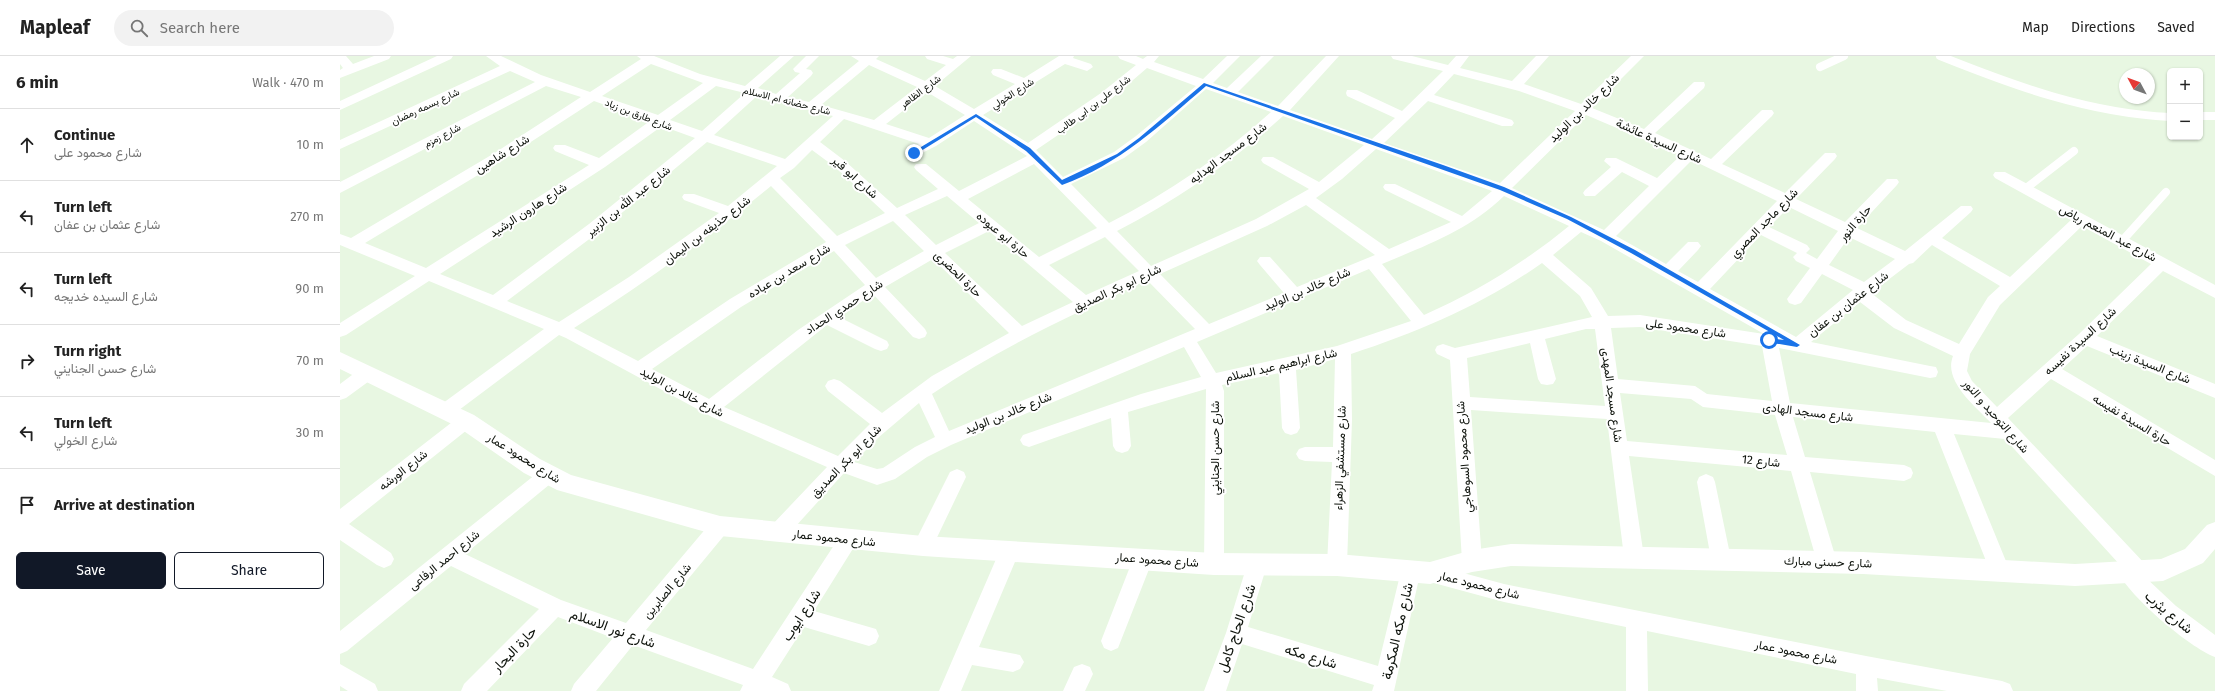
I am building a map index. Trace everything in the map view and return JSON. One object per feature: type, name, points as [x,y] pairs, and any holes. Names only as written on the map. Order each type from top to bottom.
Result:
[{"type":"street","points":[[340,56],[345,72],[385,56]]},
{"type":"street","points":[[340,106],[447,56]]},
{"type":"street","points":[[652,60],[676,56]]},
{"type":"street","name":"شارع عبد الله بن الزبير","points":[[494,303],[612,215],[705,138],[788,56]]},
{"type":"street","points":[[779,98],[814,56]]},
{"type":"street","points":[[931,56],[960,60]]},
{"type":"street","name":"شارع عثمان بن عفان","points":[[1124,56],[1150,60],[1205,84],[1502,189],[1581,224],[1606,237],[1797,345],[1862,291],[1908,259],[1933,239],[1966,209]]},
{"type":"street","points":[[1062,183],[1119,155],[1141,139],[1205,84],[1234,56]]},
{"type":"street","points":[[1230,92],[1268,56]]},
{"type":"street","name":"شارع مسجد الهدايه","points":[[1038,264],[1168,196],[1205,172],[1242,145],[1281,111],[1314,79],[1333,56]]},
{"type":"street","name":"شارع السيدة عائشة","points":[[1398,56],[1514,87],[1582,109],[1713,165],[1908,259]]},
{"type":"street","name":"شارع ابو بكر الصديق","points":[[778,532],[882,423],[897,409],[937,381],[1020,334],[1278,214],[1306,198],[1340,174],[1404,117],[1426,96],[1463,56]]},
{"type":"street","points":[[1514,87],[1543,56]]},
{"type":"street","name":"شارع خالد بن الوليد","points":[[346,241],[426,276],[559,329],[639,369],[711,408],[841,465],[877,477],[888,474],[921,452],[945,440],[1188,340],[1379,258],[1447,231],[1484,207],[1582,109],[1638,56]]},
{"type":"street","points":[[812,106],[866,57],[926,86],[976,115],[1032,153],[1207,332]]},
{"type":"street","points":[[1065,58],[1087,67]]},
{"type":"street","name":"شارع الخولي","points":[[914,153],[1026,84],[1065,58]]},
{"type":"street","name":"شارع طارق بن زياد","points":[[503,60],[544,82],[593,97],[705,138],[789,164]]},
{"type":"street","name":"شارع بسمه رمضان","points":[[340,145],[503,60]]},
{"type":"street","name":"شارع حضانه ام الاسلام","points":[[652,60],[713,82],[842,114],[931,143]]},
{"type":"street","name":"شارع شاهين","points":[[346,241],[498,157],[652,60]]},
{"type":"street","name":"شارع الظاهر","points":[[876,125],[960,60]]},
{"type":"street","name":"شارع على بن ابى طالب","points":[[953,194],[1032,153],[1150,60]]},
{"type":"street","points":[[997,72],[1026,84]]},
{"type":"street","name":"شارع زمزم","points":[[340,188],[544,82]]},
{"type":"street","name":"شارع هارون الرشيد","points":[[340,331],[600,164],[713,82]]},
{"type":"street","points":[[1645,135],[1699,85]]},
{"type":"street","points":[[1352,93],[1404,117]]},
{"type":"street","points":[[1426,96],[1507,123]]},
{"type":"street","name":"شارع حذيفه بن اليمان","points":[[445,411],[559,329],[663,263],[732,212],[772,180],[842,114]]},
{"type":"street","points":[[1713,165],[1767,114]]},
{"type":"street","name":"شارع ابو قير","points":[[812,143],[840,164],[896,214]]},
{"type":"street","points":[[560,148],[600,164]]},
{"type":"street","points":[[1606,237],[1690,155]]},
{"type":"street","name":"شارع ماجد المصري","points":[[1699,290],[1830,156]]},
{"type":"street","points":[[1268,160],[1320,189]]},
{"type":"street","points":[[1590,193],[1615,164],[1659,185]]},
{"type":"street","name":"حارة ابو عبوده","points":[[921,167],[1084,303]]},
{"type":"street","name":"شارع عبد المنعم رياض","points":[[2000,175],[2163,262],[2215,292]]},
{"type":"street","points":[[772,180],[793,198],[919,333]]},
{"type":"street","name":"حارة النور","points":[[1794,299],[1847,230],[1892,182]]},
{"type":"street","points":[[1390,187],[1463,222]]},
{"type":"street","name":"شارع سعد بن عباده","points":[[639,369],[737,302],[836,243],[896,214],[953,194]]},
{"type":"street","points":[[689,197],[732,212]]},
{"type":"street","points":[[1306,198],[1379,258],[1421,322]]},
{"type":"street","name":"حارة الحضرى","points":[[896,214],[936,251],[1020,334]]},
{"type":"street","name":"شارع التوحيد و النور","points":[[2081,219],[2009,284],[1994,301],[1962,353],[1959,371],[1966,385],[2010,432],[2133,571]]},
{"type":"street","name":"شارع حمدي الحداد","points":[[711,408],[758,369],[826,318],[874,286],[936,251],[990,224]]},
{"type":"street","name":"شارع ابراهيم عبد السلام","points":[[1029,440],[1186,387],[1287,365],[1372,342],[1421,322],[1494,286],[1544,256],[1581,224]]},
{"type":"street","points":[[1759,228],[1801,253],[1820,267],[1862,291],[1900,324],[1962,353]]},
{"type":"street","points":[[1933,239],[2009,284]]},
{"type":"street","points":[[1668,271],[1692,246]]},
{"type":"street","name":"شارع مسجد المهدى","points":[[1544,256],[1585,291],[1597,305],[1602,321],[1634,557]]},
{"type":"street","points":[[1265,261],[1294,294]]},
{"type":"street","name":"شارع السيدة نفيسه","points":[[1997,418],[2085,338],[2163,262]]},
{"type":"street","points":[[826,318],[880,345]]},
{"type":"street","name":"شارع محمود على","points":[[1451,352],[1602,321],[1640,321],[1669,324],[1769,340],[1930,372]]},
{"type":"street","points":[[1536,335],[1547,379]]},
{"type":"street","name":"شارع السيدة زينب","points":[[2085,338],[2215,391]]},
{"type":"street","name":"شارع حسن الجنايني","points":[[1188,340],[1212,381],[1215,403],[1214,564]]},
{"type":"street","points":[[1769,340],[1782,409],[1827,562]]},
{"type":"street","name":"شارع مستشفي الزهراء","points":[[1337,565],[1343,350]]},
{"type":"street","name":"شارع محمود السوهاجي","points":[[1451,352],[1461,403],[1472,561]]},
{"type":"street","name":"شارع محمود عمار","points":[[340,360],[366,374],[466,421],[548,475],[582,490],[720,526],[924,546],[1010,550],[1214,564],[1337,565],[1421,572],[1504,593],[1977,689],[2002,691]]},
{"type":"street","points":[[1287,365],[1291,428]]},
{"type":"street","name":"حارة السيدة نفيسه","points":[[2050,370],[2215,470]]},
{"type":"street","points":[[340,393],[366,374]]},
{"type":"street","name":"شارع مسجد الهادى","points":[[1610,385],[1695,393],[1703,400],[2010,432]]},
{"type":"street","points":[[834,386],[882,423]]},
{"type":"street","points":[[922,392],[945,440]]},
{"type":"street","points":[[1461,403],[1614,414]]},
{"type":"street","points":[[1119,410],[1122,446]]},
{"type":"street","name":"شارع الورشه","points":[[340,520],[466,421]]},
{"type":"street","points":[[1942,426],[2000,570]]},
{"type":"street","name":"شارع 12","points":[[1619,448],[1798,465],[1904,473]]},
{"type":"street","points":[[1305,454],[1341,455]]},
{"type":"street","name":"شارع احمد الرفاعى","points":[[342,640],[450,556],[548,475]]},
{"type":"street","points":[[924,546],[958,477]]},
{"type":"street","points":[[1706,482],[1721,559]]},
{"type":"street","name":"شارع الصابرين","points":[[582,691],[720,526]]},
{"type":"street","points":[[340,529],[384,558]]},
{"type":"street","name":"شارع حسنى مبارك","points":[[1421,572],[1472,561],[1511,555],[1827,562],[2075,575],[2163,570],[2194,556],[2215,532]]},
{"type":"street","name":"شارع ايوب","points":[[755,686],[850,539]]},
{"type":"street","points":[[950,691],[1010,550]]},
{"type":"street","name":"شارع نور الاسلام","points":[[450,556],[555,607],[630,635],[755,686],[780,691]]},
{"type":"street","points":[[1111,641],[1143,559]]},
{"type":"street","name":"شارع الحاج كامل","points":[[1215,691],[1236,633],[1257,565]]},
{"type":"street","name":"شارع يثرب","points":[[2133,571],[2149,597],[2171,616],[2215,647]]},
{"type":"street","name":"شارع مكه المكرمة","points":[[1385,685],[1421,572]]},
{"type":"street","name":"حارة البحار","points":[[472,691],[555,607]]},
{"type":"street","points":[[800,616],[869,636]]},
{"type":"street","points":[[1636,620],[1637,691]]},
{"type":"street","name":"شارع مكه","points":[[1236,633],[1385,685]]},
{"type":"street","points":[[965,654],[1013,662]]},
{"type":"street","points":[[1866,666],[1867,691]]},
{"type":"street","points":[[340,674],[366,691]]},
{"type":"lane","points":[[1820,67],[1844,56]]},
{"type":"lane","points":[[1940,56],[2024,89],[2072,103],[2135,115],[2167,116]]},
{"type":"lane","points":[[2203,116],[2215,116]]},
{"type":"lane","points":[[2025,189],[2074,151]]},
{"type":"lane","points":[[2122,241],[2166,192]]},
{"type":"route","points":[[914,153],[976,115],[1028,149],[1062,183],[1119,155],[1141,139],[1205,84],[1441,166],[1502,189],[1569,218],[1633,251],[1797,345],[1769,340]]}]
